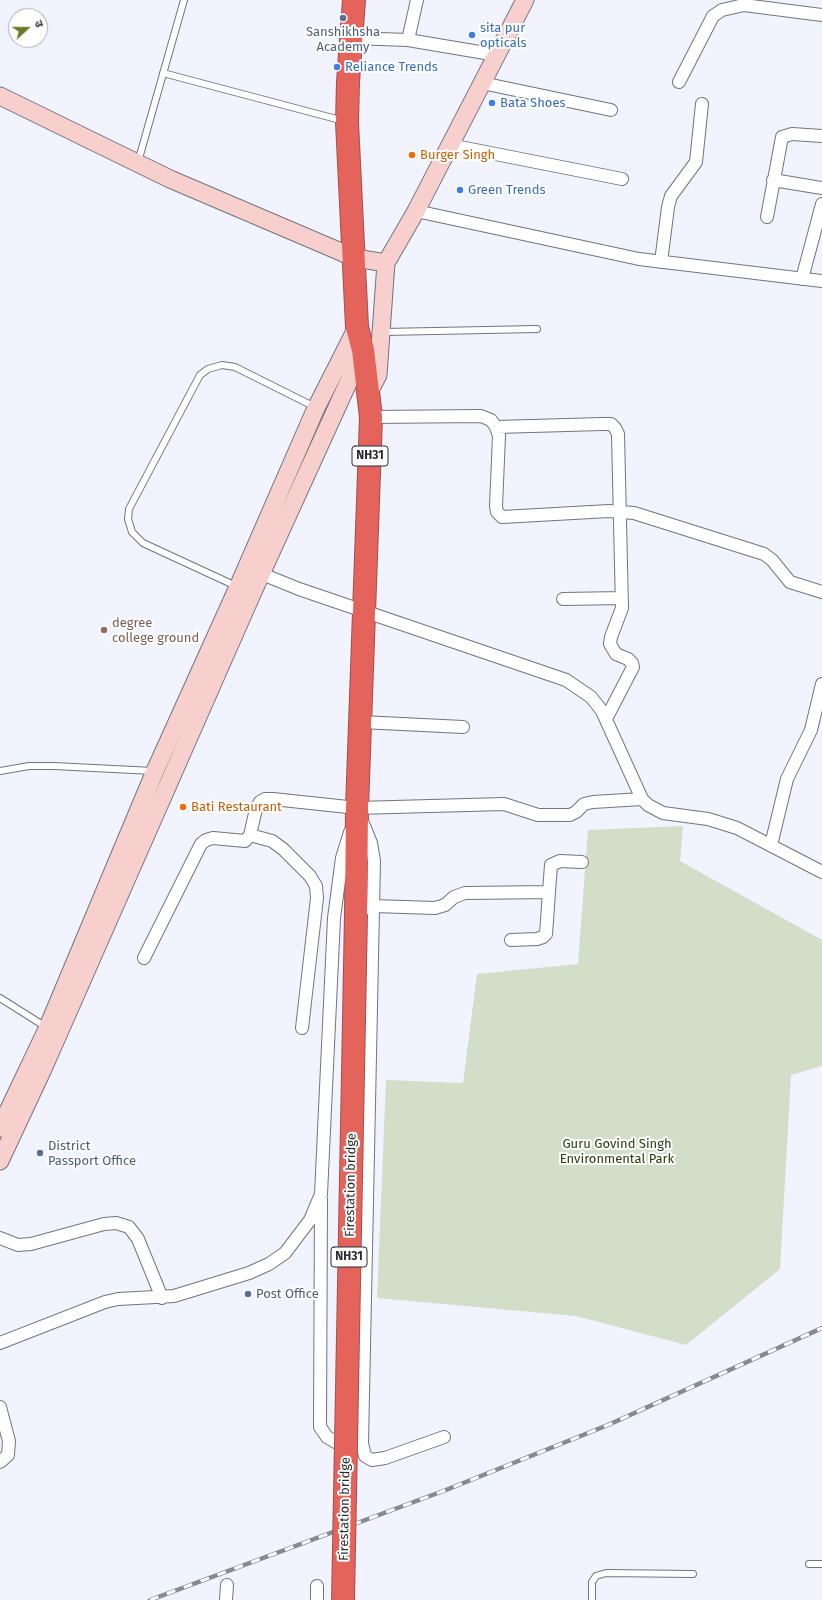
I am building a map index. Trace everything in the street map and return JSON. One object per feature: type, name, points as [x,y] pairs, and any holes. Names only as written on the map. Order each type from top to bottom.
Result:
[{"type":"highway","name":"NH31","points":[[354,0],[347,122],[355,258],[357,326],[363,350],[371,417],[357,808],[364,910]]},
{"type":"highway","name":"Firestation bridge","points":[[343,1600],[364,910]]},
{"type":"street","points":[[408,40],[417,0]]},
{"type":"street","points":[[369,392],[378,375],[386,263],[416,211],[525,0]]},
{"type":"street","points":[[679,82],[713,16],[722,10],[744,5],[822,15]]},
{"type":"street","points":[[351,38],[408,40],[497,55]]},
{"type":"street","points":[[482,83],[611,110]]},
{"type":"street","points":[[0,96],[170,179],[355,258],[386,263]]},
{"type":"street","points":[[661,262],[668,206],[672,196],[696,162],[702,104]]},
{"type":"street","points":[[767,217],[782,137],[792,134],[822,136]]},
{"type":"street","points":[[450,145],[622,179]]},
{"type":"street","points":[[773,180],[822,188]]},
{"type":"street","points":[[802,279],[822,204]]},
{"type":"street","points":[[416,211],[631,258],[822,282]]},
{"type":"street","points":[[0,1161],[52,1031],[164,772],[245,590],[316,408],[357,326]]},
{"type":"street","points":[[245,590],[262,574],[363,350]]},
{"type":"street","points":[[371,417],[481,416],[490,420],[496,427],[499,436],[496,506],[497,512],[502,517],[621,511],[634,513],[764,554],[772,560],[790,582],[822,592]]},
{"type":"street","points":[[496,427],[610,424],[615,428],[618,434],[621,511],[621,598],[620,614],[611,637],[610,644],[616,654],[628,659],[632,663],[633,667],[606,719]]},
{"type":"street","points":[[262,574],[566,680],[591,696],[606,719],[642,799],[648,805],[663,813],[722,823],[737,828],[822,872]]},
{"type":"street","points":[[563,599],[621,598]]},
{"type":"street","points":[[770,845],[786,779],[811,730],[822,684]]},
{"type":"street","points":[[361,722],[464,727]]},
{"type":"street","points":[[144,958],[201,844],[206,840],[213,838],[245,841],[250,835],[256,809],[260,802],[265,799],[357,808],[504,804],[511,805],[532,814],[570,815],[576,812],[584,804],[588,803],[642,799]]},
{"type":"street","points":[[357,808],[342,858],[334,918],[321,1194],[320,1428],[327,1437],[338,1444],[362,1436]]},
{"type":"street","points":[[250,835],[272,842],[284,849],[310,876],[316,886],[302,1028]]},
{"type":"street","points":[[511,940],[537,939],[546,934],[552,865],[560,861],[582,862]]},
{"type":"street","points":[[444,1437],[385,1458],[372,1460],[365,1456],[362,1436],[364,910],[434,908],[445,906],[454,897],[465,893],[549,892]]},
{"type":"street","points":[[0,1128],[52,1031]]},
{"type":"street","points":[[0,1343],[105,1302],[118,1299],[162,1298],[174,1296],[250,1273],[269,1264],[285,1253],[310,1220],[321,1194]]},
{"type":"street","points":[[0,1238],[18,1245],[31,1244],[104,1224],[116,1223],[128,1227],[138,1239],[162,1298]]},
{"type":"street","points":[[0,1407],[9,1440],[8,1455],[0,1462]]},
{"type":"street","points":[[226,1600],[227,1585]]},
{"type":"street","points":[[317,1586],[317,1600]]},
{"type":"lane","points":[[138,163],[184,0]]},
{"type":"lane","points":[[163,73],[347,122]]},
{"type":"lane","points":[[382,332],[537,329]]},
{"type":"lane","points":[[245,590],[143,543],[132,532],[128,519],[130,509],[200,376],[208,369],[222,365],[235,367],[316,408]]},
{"type":"lane","points":[[0,771],[29,766],[54,766],[164,772]]},
{"type":"lane","points":[[0,998],[52,1031]]},
{"type":"lane","points":[[809,1564],[822,1564]]},
{"type":"lane","points":[[592,1600],[592,1582],[596,1576],[606,1573],[692,1574]]},
{"type":"green space","name":"Guru Govind Singh Environmental Park","points":[[683,826],[680,861],[822,940],[822,1066],[791,1075],[780,1269],[686,1345],[576,1316],[377,1298],[386,1080],[463,1083],[477,974],[578,964],[588,830]]},
{"type":"railway","points":[[150,1600],[446,1490],[608,1425],[822,1328]]},
{"type":"place","name":"Sanshikhsha Academy","points":[[343,18]]},
{"type":"place","name":"sita pur opticals","points":[[472,35]]},
{"type":"place","name":"Reliance Trends","points":[[337,67]]},
{"type":"place","name":"Bata Shoes","points":[[492,103]]},
{"type":"place","name":"Burger Singh","points":[[412,155]]},
{"type":"place","name":"Green Trends","points":[[460,190]]},
{"type":"place","name":"degree college ground","points":[[104,630]]},
{"type":"place","name":"Bati Restaurant","points":[[183,807]]},
{"type":"place","name":"District Passport Office","points":[[40,1153]]},
{"type":"place","name":"Post Office","points":[[248,1294]]}]
